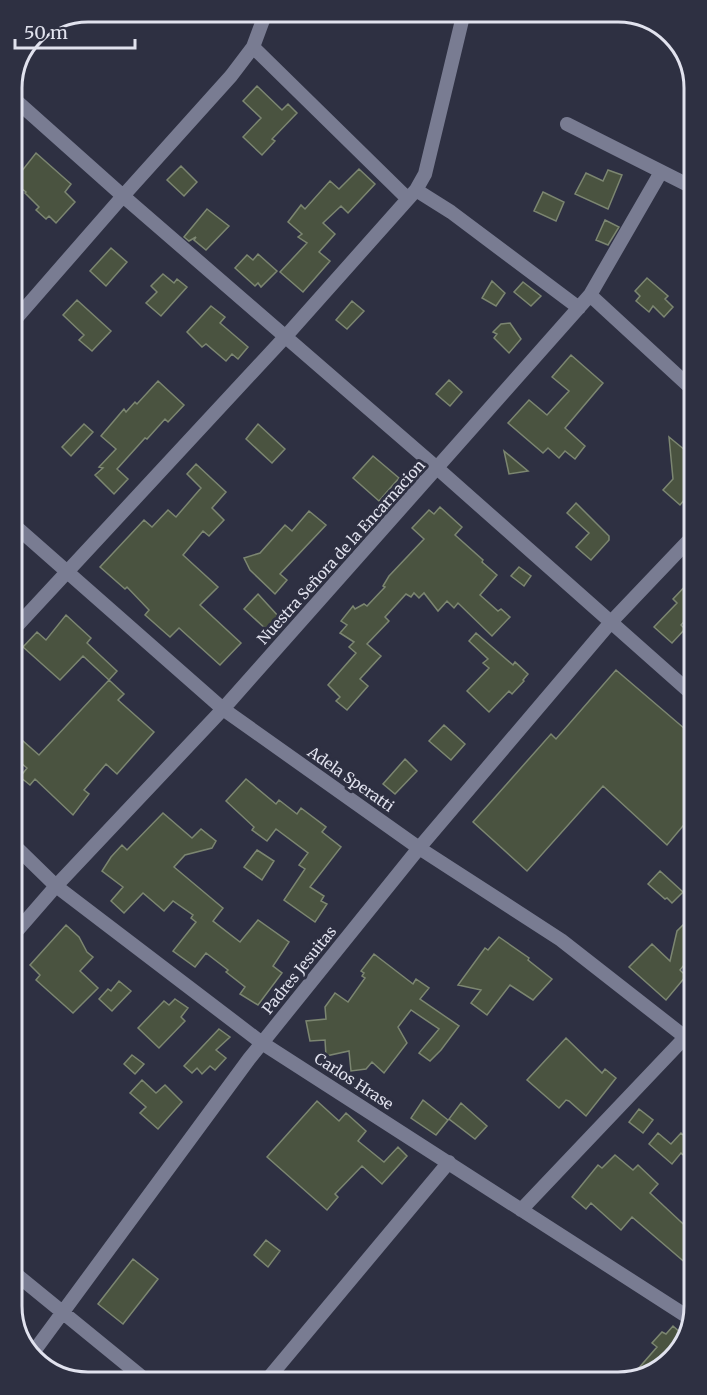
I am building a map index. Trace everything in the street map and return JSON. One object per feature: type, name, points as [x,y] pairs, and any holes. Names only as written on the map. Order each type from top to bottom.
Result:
[{"type":"street","points":[[23,311],[231,76],[253,47],[262,22]]},
{"type":"street","points":[[23,619],[286,336],[412,194],[425,174],[461,23]]},
{"type":"street","points":[[253,47],[412,194],[451,212],[579,308]]},
{"type":"street","points":[[23,107],[684,687]]},
{"type":"street","points":[[567,124],[684,183]]},
{"type":"street","name":"Nuestra Señora de la Encarnacion","points":[[23,924],[223,709],[579,308],[590,295],[661,172]]},
{"type":"street","points":[[590,295],[684,382]]},
{"type":"street","name":"Adela Speratti","points":[[23,533],[223,709],[419,848],[561,940],[684,1029]]},
{"type":"street","name":"Padres Jesuitas","points":[[37,1348],[262,1043],[419,848],[611,622],[684,546]]},
{"type":"street","name":"Carlos Hrase","points":[[23,855],[56,886],[262,1043],[520,1210],[684,1313]]},
{"type":"street","points":[[520,1210],[684,1039]]},
{"type":"street","points":[[274,1372],[449,1162]]},
{"type":"street","points":[[23,1280],[136,1372]]},
{"type":"building","points":[[257,86],[282,110],[288,104],[297,113],[272,139],[275,141],[262,155],[243,137],[261,118],[243,101]]},
{"type":"building","points":[[36,153],[71,184],[65,192],[75,202],[56,223],[49,216],[46,219],[36,210],[39,207],[25,193],[23,169]]},
{"type":"building","points":[[181,166],[197,182],[184,196],[167,180]]},
{"type":"building","points":[[359,169],[375,184],[348,213],[341,206],[323,223],[335,234],[319,252],[330,261],[303,292],[280,272],[307,243],[298,237],[302,234],[288,222],[301,205],[305,209],[330,181],[339,189]]},
{"type":"building","points":[[608,170],[622,175],[608,209],[575,194],[586,173],[603,181]]},
{"type":"building","points":[[543,192],[564,202],[556,221],[534,211]]},
{"type":"building","points":[[207,209],[229,226],[206,250],[194,240],[196,237],[189,241],[184,237]]},
{"type":"building","points":[[605,220],[619,227],[608,245],[596,240]]},
{"type":"building","points":[[111,248],[127,262],[106,286],[90,271]]},
{"type":"building","points":[[258,254],[277,271],[261,287],[258,283],[255,286],[235,268],[247,255],[253,260]]},
{"type":"building","points":[[163,274],[174,283],[177,279],[187,287],[161,316],[146,303],[157,292],[151,286]]},
{"type":"building","points":[[647,278],[668,296],[665,299],[673,307],[664,317],[653,306],[649,312],[636,301],[640,296],[635,291]]},
{"type":"building","points":[[492,281],[505,293],[496,306],[482,298]]},
{"type":"building","points":[[523,282],[541,296],[531,306],[514,292]]},
{"type":"building","points":[[77,300],[111,331],[92,351],[79,340],[84,335],[63,315]]},
{"type":"building","points":[[352,301],[364,311],[347,329],[336,320]]},
{"type":"building","points":[[211,306],[225,317],[220,323],[248,347],[238,359],[232,354],[226,361],[206,344],[202,347],[187,332]]},
{"type":"building","points":[[510,323],[521,339],[509,353],[494,338],[497,334],[493,332],[501,324]]},
{"type":"building","points":[[571,355],[603,383],[565,428],[585,446],[575,459],[565,451],[559,458],[548,448],[543,453],[508,423],[529,400],[547,415],[569,391],[552,377]]},
{"type":"building","points":[[449,380],[462,392],[450,406],[436,394]]},
{"type":"building","points":[[158,381],[184,405],[168,422],[165,419],[147,439],[145,438],[117,469],[128,479],[114,494],[95,475],[103,468],[99,467],[116,449],[101,436],[124,409],[126,412],[135,402],[137,404]]},
{"type":"building","points":[[84,424],[93,432],[71,456],[62,447]]},
{"type":"building","points":[[258,424],[285,449],[272,463],[246,439]]},
{"type":"building","points":[[669,437],[684,449],[684,500],[680,505],[663,490],[673,479]]},
{"type":"building","points":[[504,451],[528,471],[509,474]]},
{"type":"building","points":[[373,456],[399,478],[379,501],[353,478]]},
{"type":"building","points":[[196,464],[226,492],[212,508],[224,520],[209,536],[203,531],[183,555],[218,587],[200,605],[241,643],[220,665],[179,628],[170,637],[145,615],[149,610],[127,587],[125,589],[100,567],[144,520],[152,527],[168,510],[176,517],[201,488],[187,474]]},
{"type":"building","points":[[576,503],[609,536],[609,540],[591,560],[576,547],[589,533],[567,513]]},
{"type":"building","points":[[440,507],[462,527],[455,535],[497,575],[480,595],[498,611],[501,609],[510,617],[492,636],[458,603],[454,608],[447,601],[438,611],[424,593],[419,598],[414,593],[411,597],[406,594],[385,617],[389,621],[367,644],[381,656],[360,679],[368,686],[347,710],[336,701],[340,697],[328,685],[356,653],[349,647],[354,642],[340,633],[347,625],[341,621],[353,606],[355,609],[364,604],[367,606],[385,587],[383,586],[389,576],[424,539],[412,528],[429,510],[434,514]]},
{"type":"building","points":[[309,511],[326,525],[280,574],[287,580],[275,594],[250,570],[244,558],[260,553],[285,525],[292,531]]},
{"type":"building","points":[[519,567],[531,576],[524,586],[511,576]]},
{"type":"building","points":[[684,587],[684,622],[681,625],[684,630],[672,643],[654,627],[677,603],[673,599]]},
{"type":"building","points":[[258,594],[279,617],[267,630],[244,609]]},
{"type":"building","points":[[66,615],[91,638],[87,643],[117,671],[109,680],[83,656],[60,680],[23,647],[37,632],[46,640]]},
{"type":"building","points":[[476,633],[513,665],[515,662],[528,674],[512,694],[509,691],[489,712],[467,691],[489,668],[483,663],[488,659],[469,641]]},
{"type":"building","points":[[616,670],[684,728],[684,825],[667,845],[603,786],[527,871],[473,822],[551,734],[556,739]]},
{"type":"building","points":[[109,680],[124,694],[118,700],[154,732],[117,774],[106,764],[84,790],[89,794],[73,815],[35,779],[30,785],[23,779],[23,773],[27,768],[23,765],[23,741],[39,755]]},
{"type":"building","points":[[444,725],[465,744],[451,760],[429,741]]},
{"type":"building","points":[[405,759],[417,771],[395,794],[383,784]]},
{"type":"building","points":[[246,779],[276,804],[279,800],[297,814],[301,808],[326,827],[322,832],[341,847],[310,887],[324,896],[321,901],[327,904],[315,922],[284,900],[305,869],[299,865],[308,853],[276,829],[267,841],[252,830],[254,827],[226,801]]},
{"type":"building","points":[[163,813],[192,838],[201,829],[216,841],[212,848],[185,855],[174,867],[223,908],[213,921],[240,942],[258,920],[289,942],[273,966],[282,973],[258,1005],[240,994],[245,987],[206,953],[195,967],[173,951],[196,922],[191,918],[193,915],[173,901],[164,911],[143,893],[124,913],[111,901],[123,887],[102,871],[122,845],[127,850]]},
{"type":"building","points":[[257,850],[274,861],[262,880],[244,867]]},
{"type":"building","points":[[660,871],[683,892],[672,903],[648,884]]},
{"type":"building","points":[[684,924],[684,965],[680,970],[684,974],[684,978],[666,1000],[629,967],[652,944],[670,961],[677,931]]},
{"type":"building","points":[[66,925],[79,937],[87,952],[93,957],[80,971],[98,988],[73,1013],[36,980],[40,975],[30,965]]},
{"type":"building","points":[[499,937],[529,958],[528,960],[552,979],[533,1000],[510,985],[487,1015],[471,1003],[481,990],[458,985],[485,948],[488,950]]},
{"type":"building","points":[[374,954],[413,984],[416,979],[429,988],[420,999],[459,1026],[430,1061],[419,1053],[439,1029],[411,1010],[398,1027],[407,1043],[384,1073],[372,1062],[366,1069],[351,1071],[349,1051],[326,1056],[325,1040],[310,1041],[306,1021],[326,1019],[325,1007],[335,993],[348,1002],[365,978],[361,971]]},
{"type":"building","points":[[119,981],[131,991],[112,1011],[99,999],[108,989],[111,991]]},
{"type":"building","points":[[175,999],[188,1008],[181,1017],[185,1021],[159,1048],[138,1028],[164,1001],[169,1005]]},
{"type":"building","points":[[219,1029],[230,1037],[216,1050],[226,1058],[215,1070],[210,1066],[202,1074],[197,1068],[192,1073],[184,1066]]},
{"type":"building","points":[[566,1038],[602,1073],[605,1069],[616,1078],[586,1116],[566,1100],[559,1108],[527,1080]]},
{"type":"building","points":[[132,1055],[144,1064],[135,1074],[124,1064]]},
{"type":"building","points":[[142,1080],[156,1093],[165,1085],[182,1102],[158,1129],[140,1113],[146,1107],[130,1093]]},
{"type":"building","points":[[423,1100],[448,1120],[436,1135],[411,1118]]},
{"type":"building","points":[[317,1101],[339,1121],[346,1113],[366,1131],[358,1141],[384,1162],[398,1147],[407,1156],[382,1184],[362,1166],[335,1194],[338,1197],[327,1210],[267,1157]]},
{"type":"building","points":[[461,1103],[487,1126],[475,1139],[449,1119]]},
{"type":"building","points":[[639,1109],[653,1120],[643,1133],[629,1122]]},
{"type":"building","points":[[658,1133],[671,1144],[681,1133],[684,1136],[684,1156],[681,1153],[672,1164],[649,1144]]},
{"type":"building","points":[[615,1155],[633,1170],[638,1165],[658,1184],[650,1193],[684,1225],[684,1262],[632,1217],[621,1230],[591,1203],[586,1209],[572,1197],[598,1165],[602,1168]]},
{"type":"building","points":[[266,1240],[280,1251],[268,1267],[254,1255]]},
{"type":"building","points":[[133,1259],[158,1279],[123,1324],[98,1304]]},
{"type":"building","points":[[673,1326],[679,1332],[662,1356],[638,1369],[657,1347],[652,1343],[662,1332],[666,1334]]}]
